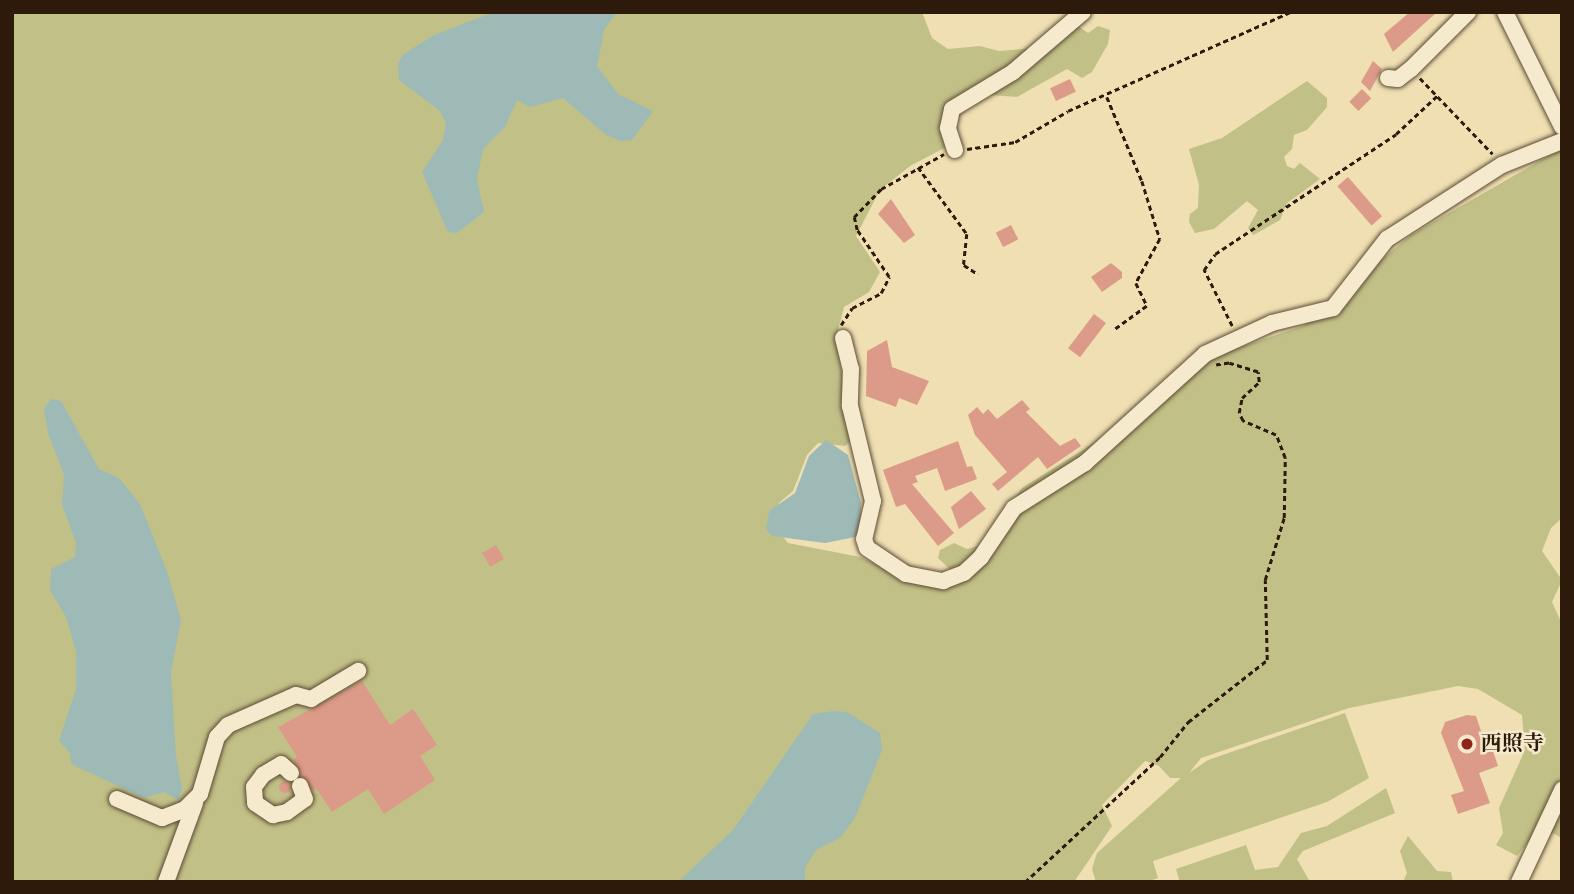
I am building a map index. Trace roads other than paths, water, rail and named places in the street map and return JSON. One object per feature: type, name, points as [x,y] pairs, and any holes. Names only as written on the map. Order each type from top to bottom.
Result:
[{"type":"street","points":[[955,150],[948,128],[952,109],[1013,72],[1083,12]]},
{"type":"street","points":[[1388,78],[1398,79],[1411,69],[1468,12]]},
{"type":"street","points":[[1505,12],[1562,127]]},
{"type":"street","points":[[843,338],[851,369],[850,407],[873,501],[864,539],[873,555],[893,568],[930,582],[964,573],[981,556],[1014,508],[1085,463],[1187,368],[1238,337],[1272,323],[1333,308],[1387,239],[1502,164],[1562,141]]},
{"type":"street","points":[[166,882],[217,737],[228,725],[296,695],[311,699],[358,671]]},
{"type":"street","points":[[1519,882],[1562,790]]},
{"type":"street","points":[[117,799],[162,818],[195,803]]},
{"type":"water","points":[[494,12],[617,12],[604,30],[597,66],[618,94],[653,111],[632,140],[621,141],[606,135],[563,98],[530,107],[517,100],[505,127],[483,149],[477,179],[484,212],[457,233],[448,232],[422,172],[443,140],[446,123],[440,111],[399,80],[398,63],[404,54],[434,35]]},
{"type":"water","points":[[51,399],[61,401],[99,469],[119,478],[140,504],[167,571],[181,620],[171,672],[176,756],[182,788],[178,800],[164,792],[144,798],[71,764],[70,753],[59,741],[76,689],[76,651],[66,617],[50,590],[51,569],[75,557],[76,543],[62,505],[64,475],[48,433],[44,409]]},
{"type":"water","points":[[826,440],[848,455],[861,503],[860,528],[855,537],[825,543],[772,536],[766,529],[769,511],[795,493],[809,456]]},
{"type":"water","points":[[847,712],[880,733],[882,750],[855,818],[840,838],[816,850],[805,868],[805,882],[678,882],[733,830],[813,714]]},
{"type":"place","name":"西照寺","points":[[1467,744]]}]
